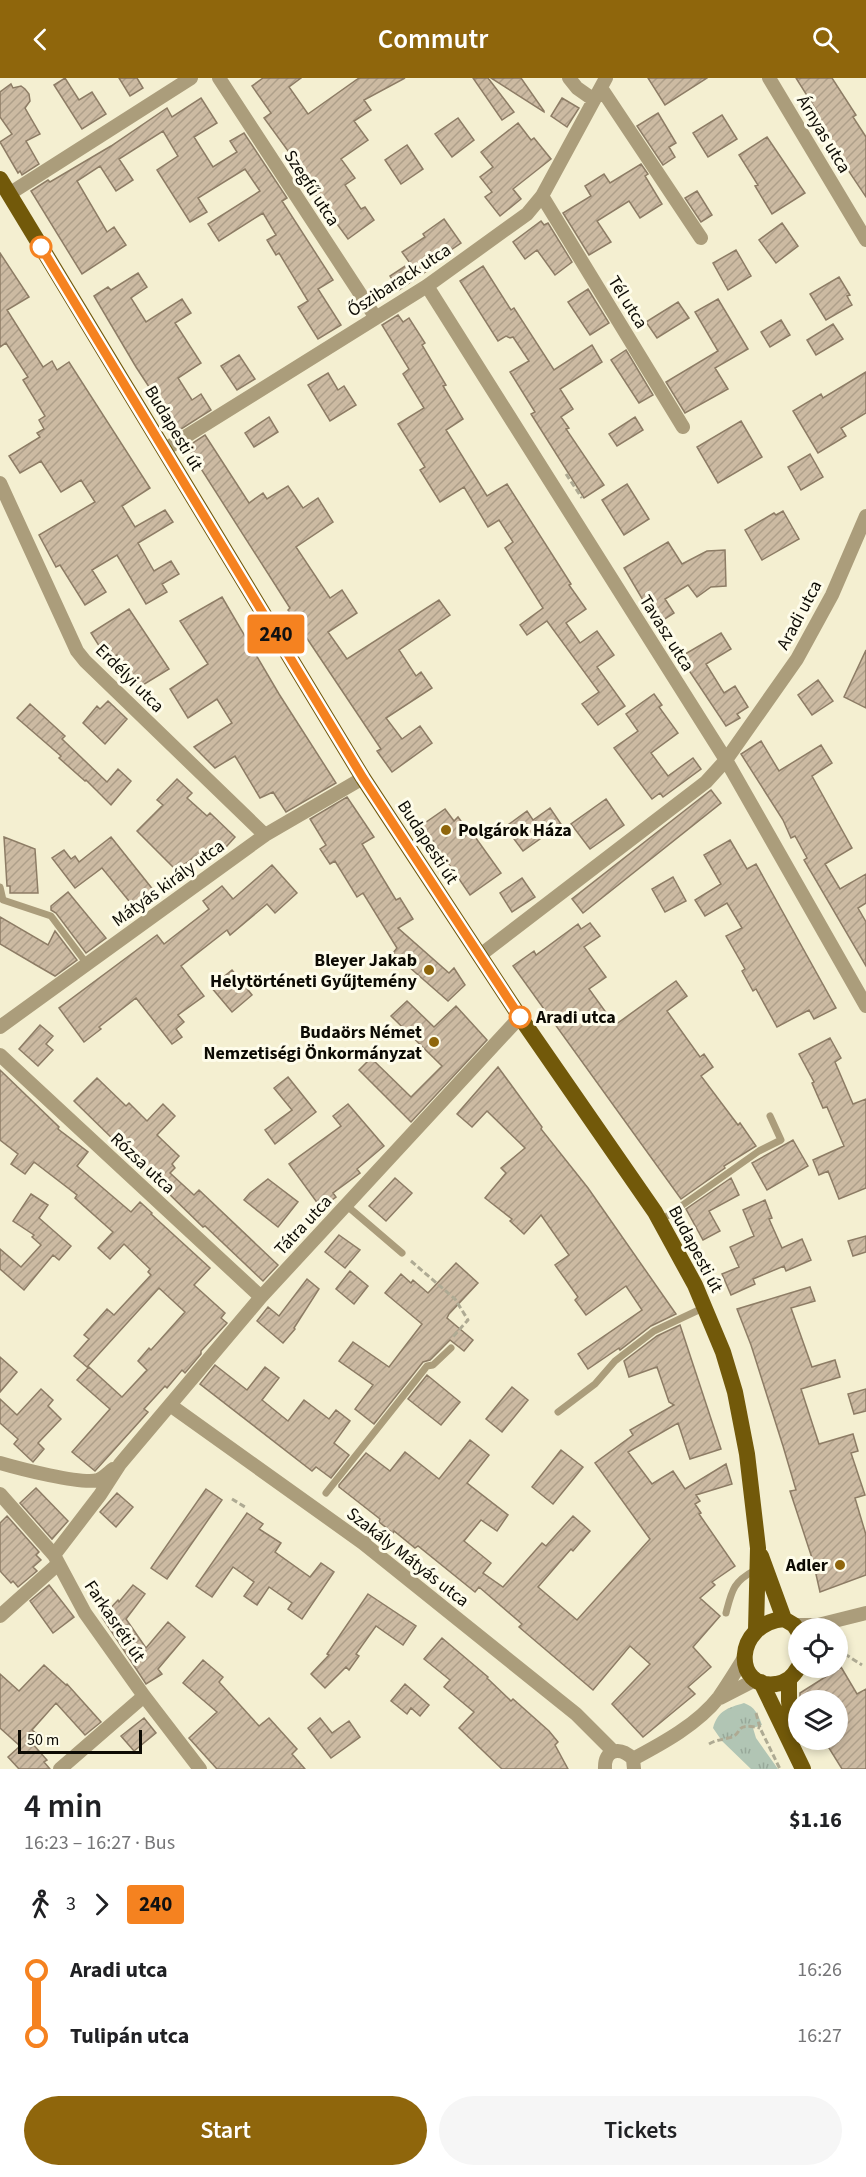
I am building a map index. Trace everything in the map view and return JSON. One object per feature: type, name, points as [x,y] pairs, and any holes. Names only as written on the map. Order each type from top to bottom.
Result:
[{"type":"main road","name":"Budapesti út","points":[[0,179],[363,778],[520,1017],[622,1161],[660,1221],[705,1306],[723,1352],[741,1421],[754,1499],[758,1548],[756,1630]]},
{"type":"main road","name":"Budapesti út","points":[[758,1548],[789,1618]]},
{"type":"main road","points":[[788,1625],[766,1623],[756,1630],[748,1641],[744,1658],[748,1671],[758,1681],[803,1769]]},
{"type":"main road","points":[[758,1681],[772,1684],[788,1677]]},
{"type":"main road","points":[[793,1678],[789,1701],[795,1751]]},
{"type":"street","points":[[9,194],[191,78]]},
{"type":"street","name":"Szegfű utca","points":[[219,78],[376,318]]},
{"type":"street","points":[[569,78],[577,88],[601,89],[701,238]]},
{"type":"street","name":"Árnyas utca","points":[[769,78],[866,240]]},
{"type":"street","name":"Őszibarack utca","points":[[164,450],[427,286],[527,214],[542,196],[601,89]]},
{"type":"street","name":"Tél utca","points":[[542,196],[683,427]]},
{"type":"street","name":"Tavasz utca","points":[[427,286],[726,760],[866,1006]]},
{"type":"street","name":"Erdélyi utca","points":[[0,483],[77,651],[265,835]]},
{"type":"street","name":"Aradi utca","points":[[479,956],[706,782],[726,760],[797,659],[832,595],[866,516]]},
{"type":"street","name":"Mátyás király utca","points":[[0,1027],[265,835],[363,778]]},
{"type":"street","name":"Tátra utca","points":[[0,1616],[56,1559],[120,1464],[261,1297],[520,1017]]},
{"type":"street","name":"Rózsa utca","points":[[0,1055],[261,1297]]},
{"type":"street","name":"Szakály Mátyás utca","points":[[170,1405],[363,1543],[576,1714],[613,1751]]},
{"type":"street","name":"Tátra utca","points":[[0,1462],[73,1479],[97,1480],[120,1464]]},
{"type":"street","name":"Farkasréti út","points":[[0,1494],[56,1559],[85,1613],[200,1769]]},
{"type":"street","points":[[846,1618],[862,1614]]},
{"type":"street","points":[[848,1624],[862,1614]]},
{"type":"street","points":[[605,1769],[605,1760],[613,1751],[626,1752],[633,1764],[691,1723],[718,1699],[744,1658]]},
{"type":"street","points":[[718,1699],[758,1681]]},
{"type":"street","points":[[61,1769],[144,1696]]},
{"type":"lane","points":[[0,886],[3,900],[51,916],[87,964]]},
{"type":"lane","points":[[660,1221],[759,1151],[781,1140],[770,1116]]},
{"type":"lane","points":[[346,1205],[402,1253]]},
{"type":"lane","points":[[558,1412],[595,1384],[615,1362],[654,1331],[705,1306]]},
{"type":"lane","points":[[326,1493],[428,1366],[433,1365],[451,1348]]},
{"type":"lane","points":[[363,1543],[376,1531]]},
{"type":"lane","points":[[726,1613],[732,1588],[744,1576],[757,1569]]},
{"type":"path","points":[[566,474],[582,498]]},
{"type":"path","points":[[402,1253],[455,1299],[468,1320],[447,1343],[451,1348]]},
{"type":"path","points":[[232,1499],[245,1507]]},
{"type":"path","points":[[848,1657],[862,1665]]},
{"type":"path","points":[[709,1744],[720,1738],[728,1738],[736,1734],[739,1728],[745,1725],[760,1728]]},
{"type":"green space","points":[[744,1703],[757,1714],[762,1725],[753,1728],[756,1738],[778,1769],[751,1769],[722,1741],[713,1728],[721,1713]]},
{"type":"building","points":[[65,78],[79,100],[92,92],[106,114],[82,129],[54,85]]},
{"type":"building","points":[[119,78],[137,78],[143,88],[130,96]]},
{"type":"building","points":[[263,78],[301,78],[289,87],[308,114],[359,78],[405,78],[364,100],[371,110],[354,121],[368,140],[341,159],[355,178],[345,185],[361,209],[365,207],[374,220],[348,239],[299,172],[302,170],[264,118],[271,113],[252,86]]},
{"type":"building","points":[[473,78],[488,78],[514,112],[502,120]]},
{"type":"building","points":[[491,78],[521,78],[544,112]]},
{"type":"building","points":[[648,78],[707,78],[665,105]]},
{"type":"building","points":[[796,78],[832,78],[856,115],[853,117],[866,137],[866,197],[832,146],[834,145],[815,115],[818,113]]},
{"type":"building","points":[[11,84],[13,88],[21,86],[29,94],[30,101],[25,108],[40,134],[26,141],[39,164],[22,175],[20,171],[18,173],[0,142],[12,134],[0,117],[0,92]]},
{"type":"building","points":[[201,98],[217,123],[194,137],[213,167],[237,152],[230,141],[244,133],[287,198],[282,201],[333,280],[318,289],[341,325],[318,339],[298,307],[308,301],[279,253],[276,255],[267,240],[276,235],[263,213],[219,241],[208,224],[260,191],[245,169],[198,198],[207,212],[190,222],[157,170],[178,156],[163,131],[119,159],[133,180],[116,191],[100,166],[77,181],[107,232],[114,227],[126,245],[82,274],[31,191],[111,146],[167,108],[172,117]]},
{"type":"building","points":[[562,98],[579,108],[567,127],[551,116]]},
{"type":"building","points":[[658,113],[676,143],[669,147],[675,157],[663,165],[637,126]]},
{"type":"building","points":[[722,115],[737,139],[708,157],[693,133]]},
{"type":"building","points":[[458,118],[474,140],[452,157],[435,134]]},
{"type":"building","points":[[518,123],[531,140],[534,138],[551,159],[513,189],[521,199],[500,216],[485,197],[492,192],[480,177],[493,167],[481,152]]},
{"type":"building","points":[[767,137],[805,193],[772,214],[755,186],[758,185],[739,155]]},
{"type":"building","points":[[407,145],[423,169],[401,184],[385,160]]},
{"type":"building","points":[[641,164],[648,174],[645,176],[662,204],[640,218],[629,201],[597,221],[611,242],[589,255],[563,213],[591,196],[585,186],[604,174],[610,183]]},
{"type":"building","points":[[697,191],[712,215],[701,222],[685,198]]},
{"type":"building","points":[[444,219],[461,243],[432,263],[434,266],[399,290],[390,276],[410,263],[402,252],[425,237],[423,234]]},
{"type":"building","points":[[541,221],[544,225],[548,223],[572,262],[555,275],[537,250],[525,259],[513,242]]},
{"type":"building","points":[[782,223],[798,246],[776,263],[759,240]]},
{"type":"building","points":[[736,250],[751,276],[728,290],[713,263]]},
{"type":"building","points":[[0,253],[29,297],[7,310],[43,367],[52,361],[57,370],[69,362],[150,488],[122,506],[135,527],[165,510],[173,522],[138,543],[154,571],[171,561],[179,574],[162,584],[167,592],[146,604],[117,555],[92,570],[106,592],[85,605],[60,565],[56,567],[39,535],[95,502],[81,480],[61,492],[41,461],[20,473],[9,456],[40,437],[37,433],[44,429],[39,420],[45,416],[23,380],[28,377],[6,343],[0,347]]},
{"type":"building","points":[[483,266],[511,310],[514,308],[554,370],[592,345],[602,362],[560,389],[573,409],[561,417],[569,428],[566,429],[604,485],[584,498],[531,414],[535,412],[510,372],[529,361],[513,337],[506,336],[498,341],[460,281]]},
{"type":"building","points":[[138,273],[147,287],[131,298],[146,322],[182,299],[191,313],[175,323],[201,363],[178,378],[192,400],[201,394],[211,410],[178,431],[136,367],[94,296],[108,287],[111,290]]},
{"type":"building","points":[[839,277],[850,295],[847,296],[852,305],[826,320],[810,294]]},
{"type":"building","points":[[588,289],[609,323],[590,335],[568,302]]},
{"type":"building","points":[[718,299],[748,349],[715,368],[728,389],[685,413],[666,382],[718,351],[695,312]]},
{"type":"building","points":[[678,302],[689,318],[657,338],[646,322]]},
{"type":"building","points":[[398,315],[403,322],[409,318],[425,343],[422,345],[463,419],[446,430],[487,496],[507,484],[586,609],[566,623],[580,643],[597,631],[614,655],[597,667],[625,706],[598,725],[582,704],[599,692],[547,621],[527,635],[520,625],[543,608],[505,548],[513,542],[499,520],[488,527],[464,487],[440,502],[420,470],[425,467],[398,424],[424,408],[403,374],[409,369],[382,325]]},
{"type":"building","points":[[781,320],[790,335],[770,347],[761,332]]},
{"type":"building","points":[[833,324],[843,339],[816,355],[807,340]]},
{"type":"building","points":[[626,350],[653,395],[639,403],[611,360]]},
{"type":"building","points":[[239,355],[255,379],[237,390],[221,366]]},
{"type":"building","points":[[866,372],[866,413],[841,428],[846,436],[818,453],[793,411],[821,394],[823,398]]},
{"type":"building","points":[[328,373],[338,390],[344,386],[356,405],[330,421],[308,385]]},
{"type":"building","points":[[269,417],[278,432],[254,447],[245,433]]},
{"type":"building","points":[[635,417],[643,430],[617,446],[609,434]]},
{"type":"building","points":[[741,421],[762,457],[718,483],[697,447]]},
{"type":"building","points":[[205,435],[249,503],[263,493],[267,499],[288,486],[303,508],[318,498],[333,522],[296,547],[330,598],[342,590],[357,613],[328,632],[347,659],[439,600],[450,615],[399,650],[416,676],[421,672],[432,688],[386,718],[402,739],[420,726],[432,743],[392,772],[377,751],[381,749],[288,610],[290,608],[189,450],[188,446]]},
{"type":"building","points":[[810,454],[823,477],[801,490],[788,467]]},
{"type":"building","points":[[627,484],[649,519],[624,535],[602,500]]},
{"type":"building","points":[[783,511],[799,539],[762,560],[745,530],[774,513],[776,515]]},
{"type":"building","points":[[668,542],[682,564],[707,551],[725,550],[726,586],[711,587],[697,597],[688,585],[665,599],[674,613],[657,624],[624,568]]},
{"type":"building","points":[[222,597],[279,694],[336,783],[286,812],[273,792],[260,798],[235,756],[215,768],[194,747],[232,723],[217,699],[188,718],[170,689],[208,664],[180,621]]},
{"type":"building","points":[[129,609],[169,669],[138,688],[117,655],[108,660],[91,633]]},
{"type":"building","points":[[721,633],[731,649],[706,664],[724,693],[735,686],[748,707],[737,714],[740,718],[726,726],[680,657]]},
{"type":"building","points":[[866,650],[866,708],[844,697]]},
{"type":"building","points":[[818,680],[833,701],[812,715],[798,695]]},
{"type":"building","points":[[654,694],[662,705],[659,707],[678,733],[651,753],[668,776],[693,758],[701,769],[663,797],[660,793],[652,799],[614,748],[638,731],[626,714]]},
{"type":"building","points":[[108,701],[127,719],[105,744],[83,723],[97,706],[100,709]]},
{"type":"building","points":[[30,704],[65,736],[62,739],[107,782],[118,769],[131,781],[111,805],[59,758],[61,756],[17,718]]},
{"type":"building","points":[[761,741],[779,771],[821,745],[832,763],[812,776],[852,848],[825,864],[840,889],[866,874],[866,903],[858,908],[866,922],[866,966],[804,860],[807,858],[795,836],[791,838],[783,820],[741,754]]},
{"type":"building","points":[[177,779],[192,793],[187,798],[207,816],[210,813],[235,837],[218,856],[209,847],[176,870],[137,831],[163,805],[157,800]]},
{"type":"building","points":[[711,790],[721,803],[583,913],[572,899]]},
{"type":"building","points":[[347,797],[374,837],[362,844],[396,900],[400,898],[413,919],[398,928],[449,973],[454,968],[465,985],[448,1001],[393,953],[397,948],[363,893],[357,897],[335,861],[330,864],[320,849],[326,845],[310,819]]},
{"type":"building","points":[[606,799],[624,825],[590,849],[571,824]]},
{"type":"building","points":[[550,808],[561,824],[523,851],[505,827],[527,811],[533,820]]},
{"type":"building","points":[[445,809],[454,821],[458,817],[471,835],[473,834],[501,873],[470,895],[422,825]]},
{"type":"building","points":[[4,837],[35,849],[38,893],[10,893],[10,886],[7,886]]},
{"type":"building","points":[[111,837],[158,896],[138,912],[102,868],[75,888],[52,858],[64,850],[71,859],[75,856],[79,862]]},
{"type":"building","points":[[730,840],[747,869],[756,864],[836,1008],[814,1019],[809,1010],[777,1027],[756,989],[753,991],[742,971],[745,969],[726,936],[742,928],[727,903],[705,916],[695,900],[721,884],[704,855]]},
{"type":"building","points":[[272,865],[297,893],[275,913],[267,904],[230,935],[227,930],[181,966],[204,996],[178,1015],[184,1022],[176,1029],[182,1037],[172,1044],[136,998],[84,1042],[59,1008],[157,935],[164,944],[209,909],[203,901],[222,886],[233,899]]},
{"type":"building","points":[[673,877],[686,901],[665,912],[652,889]]},
{"type":"building","points":[[522,878],[535,897],[512,912],[500,893]]},
{"type":"building","points":[[68,892],[106,938],[86,953],[56,913],[51,910],[51,906]]},
{"type":"building","points":[[0,917],[48,945],[55,931],[77,960],[55,976],[0,944]]},
{"type":"building","points":[[590,923],[600,936],[584,947],[606,977],[589,989],[615,1025],[676,981],[687,996],[667,1011],[700,1057],[704,1054],[713,1067],[701,1076],[756,1146],[724,1166],[725,1168],[681,1199],[513,966],[534,951],[536,955],[578,924],[581,929]]},
{"type":"building","points":[[232,970],[252,995],[232,1012],[211,987]]},
{"type":"building","points":[[407,1001],[434,1027],[456,1006],[487,1040],[411,1122],[359,1070],[371,1058],[411,1097],[442,1066],[391,1016]]},
{"type":"building","points":[[40,1025],[53,1036],[46,1044],[53,1050],[38,1066],[19,1049]]},
{"type":"building","points":[[830,1038],[841,1058],[835,1062],[853,1104],[866,1099],[866,1188],[839,1199],[828,1171],[819,1175],[813,1160],[844,1146],[827,1107],[823,1108],[812,1083],[814,1082],[799,1054]]},
{"type":"building","points":[[498,1067],[542,1127],[541,1129],[588,1188],[676,1314],[651,1326],[620,1350],[619,1348],[588,1369],[578,1354],[642,1310],[626,1286],[586,1315],[575,1300],[578,1297],[555,1265],[569,1255],[541,1215],[524,1234],[510,1221],[512,1219],[485,1198],[506,1173],[501,1168],[525,1148],[487,1111],[472,1127],[457,1114]]},
{"type":"building","points":[[0,1070],[59,1127],[58,1129],[88,1152],[77,1166],[131,1212],[140,1202],[210,1268],[194,1285],[225,1313],[221,1318],[227,1323],[201,1351],[185,1373],[182,1370],[167,1388],[165,1386],[144,1409],[148,1412],[95,1471],[72,1452],[110,1409],[77,1380],[89,1367],[122,1397],[147,1370],[138,1361],[185,1312],[159,1288],[87,1367],[74,1356],[89,1339],[84,1335],[107,1309],[114,1315],[151,1275],[148,1272],[150,1269],[124,1244],[110,1259],[98,1248],[113,1232],[75,1198],[77,1195],[34,1162],[25,1174],[11,1164],[18,1154],[0,1140]]},
{"type":"building","points":[[288,1077],[316,1112],[275,1144],[265,1130],[292,1110],[274,1088]]},
{"type":"building","points":[[97,1078],[126,1106],[129,1103],[147,1121],[163,1104],[175,1116],[157,1135],[179,1156],[172,1164],[175,1168],[170,1173],[194,1195],[199,1190],[278,1265],[263,1281],[205,1226],[203,1227],[74,1101]]},
{"type":"building","points":[[348,1104],[384,1146],[357,1169],[360,1173],[333,1193],[336,1197],[321,1208],[289,1164],[341,1126],[333,1116]]},
{"type":"building","points":[[793,1140],[808,1166],[767,1190],[752,1163]]},
{"type":"building","points":[[395,1178],[412,1193],[386,1221],[369,1206]]},
{"type":"building","points":[[731,1178],[739,1195],[709,1211],[720,1231],[703,1240],[686,1209]]},
{"type":"building","points":[[268,1179],[298,1202],[278,1227],[244,1200]]},
{"type":"building","points":[[31,1194],[48,1205],[39,1218],[71,1246],[59,1260],[53,1255],[24,1290],[0,1269],[0,1249],[21,1267],[41,1245],[32,1237],[34,1235],[13,1221]]},
{"type":"building","points":[[765,1200],[772,1218],[769,1219],[782,1248],[802,1239],[811,1260],[786,1271],[784,1266],[753,1279],[755,1284],[731,1295],[722,1274],[739,1267],[730,1247],[754,1236],[743,1210]]},
{"type":"building","points":[[339,1235],[360,1250],[345,1268],[325,1252]]},
{"type":"building","points":[[866,1236],[866,1252],[853,1256],[848,1241]]},
{"type":"building","points":[[456,1263],[478,1283],[447,1318],[473,1340],[464,1351],[450,1340],[430,1360],[423,1362],[374,1424],[355,1409],[373,1385],[339,1361],[353,1342],[389,1367],[422,1324],[385,1293],[401,1274],[411,1283],[413,1280],[428,1293]]},
{"type":"building","points":[[350,1271],[368,1286],[354,1304],[336,1289]]},
{"type":"building","points":[[307,1279],[319,1289],[295,1329],[283,1343],[257,1321],[268,1307],[279,1316]]},
{"type":"building","points":[[810,1287],[815,1301],[791,1308],[812,1367],[835,1360],[840,1377],[801,1389],[819,1444],[853,1434],[858,1451],[851,1453],[865,1495],[855,1498],[866,1535],[866,1575],[820,1592],[813,1561],[790,1491],[796,1490],[751,1345],[737,1309]]},
{"type":"building","points":[[680,1325],[721,1449],[690,1459],[678,1423],[628,1452],[652,1484],[673,1471],[685,1489],[726,1464],[732,1484],[696,1495],[700,1501],[695,1504],[701,1513],[699,1514],[735,1566],[712,1582],[715,1585],[700,1598],[720,1616],[693,1647],[711,1667],[688,1687],[695,1694],[643,1737],[612,1704],[650,1664],[630,1646],[593,1690],[519,1627],[522,1624],[479,1587],[475,1592],[418,1546],[415,1548],[394,1531],[393,1533],[379,1522],[380,1519],[339,1485],[366,1453],[390,1471],[405,1452],[439,1479],[470,1440],[489,1455],[467,1483],[508,1515],[497,1531],[481,1520],[464,1541],[491,1563],[483,1573],[503,1587],[542,1543],[546,1546],[573,1516],[590,1531],[538,1587],[577,1620],[650,1539],[595,1463],[633,1435],[630,1430],[674,1405],[669,1402],[657,1367],[629,1377],[624,1361],[657,1336]]},
{"type":"building","points":[[0,1357],[17,1372],[0,1392]]},
{"type":"building","points":[[215,1365],[247,1390],[265,1367],[279,1378],[262,1400],[288,1421],[304,1400],[329,1419],[336,1410],[350,1421],[334,1443],[349,1455],[331,1478],[316,1467],[312,1471],[200,1384]]},
{"type":"building","points":[[427,1375],[460,1402],[441,1425],[408,1399]]},
{"type":"building","points":[[512,1387],[528,1400],[502,1432],[486,1419]]},
{"type":"building","points":[[41,1389],[53,1400],[48,1406],[61,1419],[38,1443],[44,1449],[33,1462],[14,1444],[18,1439],[0,1423],[0,1399],[17,1415]]},
{"type":"building","points":[[866,1389],[866,1411],[854,1414],[848,1394]]},
{"type":"building","points":[[561,1450],[583,1467],[553,1504],[532,1487]]},
{"type":"building","points":[[36,1488],[68,1521],[52,1539],[20,1503]]},
{"type":"building","points":[[206,1489],[222,1500],[167,1579],[151,1568]]},
{"type":"building","points":[[117,1493],[133,1507],[116,1527],[100,1512]]},
{"type":"building","points":[[247,1513],[263,1524],[259,1529],[281,1543],[275,1552],[310,1577],[321,1563],[334,1572],[302,1619],[288,1609],[292,1603],[269,1587],[257,1605],[244,1596],[254,1582],[233,1567],[212,1597],[196,1586]]},
{"type":"building","points":[[7,1516],[39,1552],[36,1555],[41,1560],[33,1567],[37,1571],[18,1587],[0,1571],[0,1523]]},
{"type":"building","points":[[49,1585],[74,1617],[53,1633],[30,1601]]},
{"type":"building","points":[[133,1585],[145,1594],[126,1619],[146,1648],[168,1622],[185,1637],[158,1669],[162,1674],[146,1684],[102,1617]]},
{"type":"building","points":[[368,1594],[416,1626],[403,1645],[376,1626],[356,1654],[359,1656],[349,1670],[346,1667],[325,1688],[311,1674],[329,1655],[327,1654]]},
{"type":"building","points":[[442,1638],[488,1677],[511,1701],[513,1699],[549,1731],[558,1742],[555,1745],[568,1769],[502,1769],[459,1728],[474,1712],[444,1687],[450,1680],[424,1659]]},
{"type":"building","points":[[203,1660],[223,1677],[219,1682],[259,1726],[269,1718],[297,1749],[292,1754],[305,1769],[217,1769],[189,1738],[217,1712],[183,1683]]},
{"type":"building","points":[[44,1665],[67,1684],[101,1722],[85,1735],[56,1703],[32,1730],[37,1734],[30,1741],[47,1760],[44,1762],[50,1769],[19,1769],[8,1757],[20,1746],[0,1728],[0,1674],[19,1691]]},
{"type":"building","points":[[824,1678],[848,1678],[857,1694],[866,1689],[866,1769],[842,1769],[830,1750],[848,1750],[848,1690],[805,1690]]},
{"type":"building","points":[[405,1684],[429,1705],[420,1716],[411,1708],[407,1714],[391,1701]]},
{"type":"building","points":[[144,1718],[156,1733],[134,1751],[121,1736]]},
{"type":"building","points":[[320,1718],[332,1733],[349,1721],[360,1737],[331,1758],[308,1728]]},
{"type":"bus line","name":"240","points":[[41,247],[363,778],[520,1017]]},
{"type":"place","name":"Polgárok Háza","points":[[446,830]]},
{"type":"place","name":"Bleyer Jakab Helytörténeti Gyűjtemény","points":[[429,970]]},
{"type":"place","name":"Aradi utca","points":[[520,1017]]},
{"type":"place","name":"Budaörs Német Nemzetiségi Önkormányzat","points":[[434,1042]]},
{"type":"place","name":"Adler","points":[[840,1565]]}]
